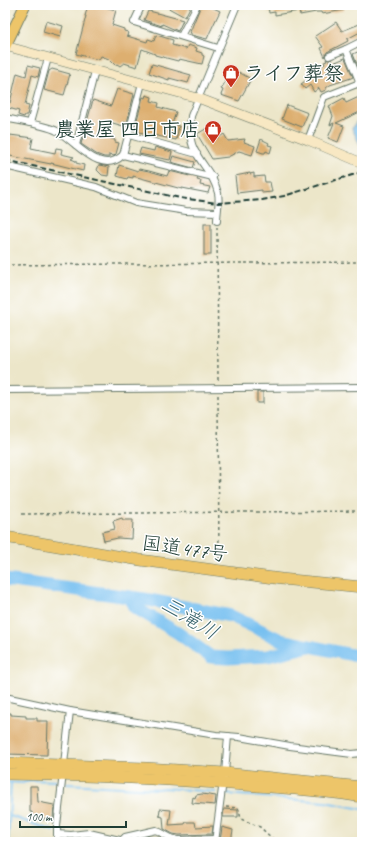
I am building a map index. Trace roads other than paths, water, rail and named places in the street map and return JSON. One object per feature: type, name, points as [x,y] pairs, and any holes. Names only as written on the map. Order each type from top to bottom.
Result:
[{"type":"highway","name":"国道477号","points":[[5,536],[140,560],[281,579],[362,587]]},
{"type":"highway","points":[[5,763],[63,769],[362,787]]},
{"type":"highway","points":[[5,774],[63,769]]},
{"type":"highway","points":[[224,778],[362,797]]},
{"type":"main road","points":[[5,46],[25,5]]},
{"type":"street","points":[[142,5],[134,22],[218,48]]},
{"type":"street","points":[[181,36],[198,5]]},
{"type":"street","points":[[217,221],[219,195],[213,177],[194,148],[190,129],[191,116],[237,5]]},
{"type":"street","points":[[329,56],[362,41]]},
{"type":"street","points":[[5,46],[198,98],[308,140],[362,163]]},
{"type":"street","points":[[308,140],[324,98],[361,82],[346,49]]},
{"type":"street","points":[[30,123],[48,58]]},
{"type":"street","points":[[76,145],[95,71]]},
{"type":"street","points":[[123,156],[142,83]]},
{"type":"street","points":[[5,118],[56,130],[100,162],[111,162],[123,156],[213,177]]},
{"type":"street","points":[[129,135],[197,154]]},
{"type":"street","points":[[5,166],[96,187],[136,203],[186,211],[217,212]]},
{"type":"street","points":[[5,390],[362,387]]},
{"type":"street","points":[[5,697],[70,711],[290,746],[352,754],[362,753]]},
{"type":"street","points":[[57,842],[63,769],[70,711]]},
{"type":"street","points":[[57,834],[89,833],[123,841],[125,837],[156,830],[178,840],[215,840],[224,778],[228,736]]},
{"type":"water","points":[[362,119],[361,147],[352,128],[356,122]]},
{"type":"waterway","name":"三滝川","points":[[5,580],[144,599],[231,616],[281,640],[362,657]]},
{"type":"waterway","name":"三滝川","points":[[130,597],[134,607],[178,633],[211,657],[228,658],[268,656],[305,647]]},
{"type":"waterway","points":[[5,782],[23,783],[29,780],[56,781]]},
{"type":"waterway","points":[[8,842],[11,782]]},
{"type":"waterway","points":[[67,784],[157,789],[164,788],[215,792]]},
{"type":"waterway","points":[[225,794],[325,802],[362,809]]},
{"type":"waterway","points":[[10,816],[54,831]]},
{"type":"railway","points":[[5,160],[180,198],[218,203],[262,200],[284,196],[362,172]]},
{"type":"place","name":"ライフ葬祭","points":[[231,88]]},
{"type":"place","name":"農業屋 四日市店","points":[[213,144]]}]
